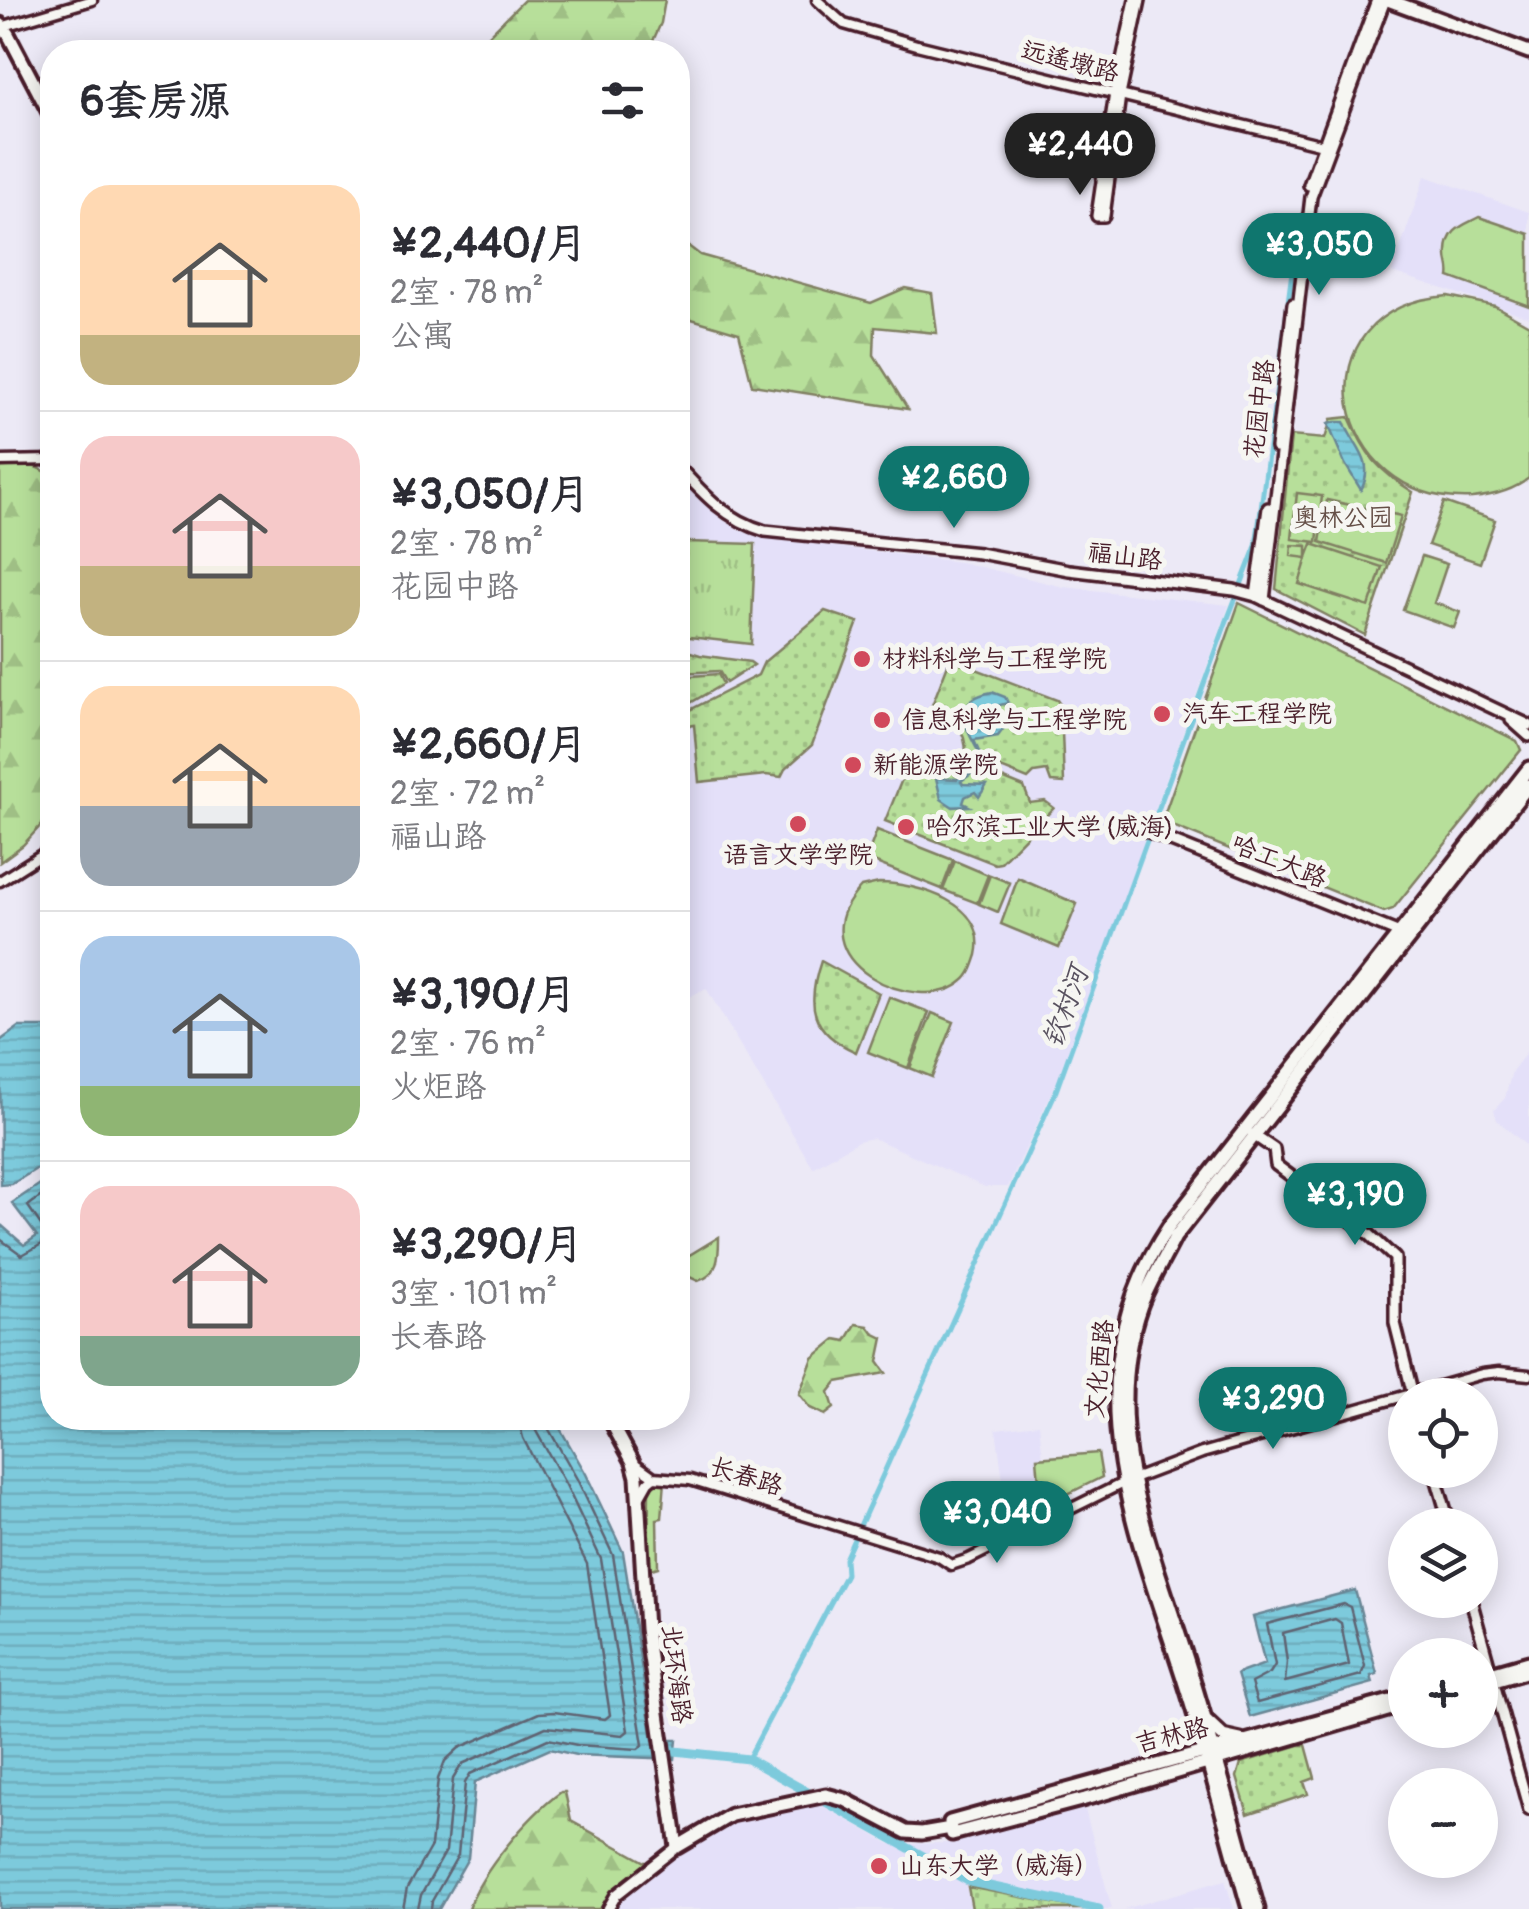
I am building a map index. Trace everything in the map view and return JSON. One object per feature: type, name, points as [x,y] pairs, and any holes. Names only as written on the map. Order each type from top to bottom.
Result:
[{"type":"main road","points":[[1117,94],[1104,216],[1097,216],[1117,94],[1138,0]]},
{"type":"main road","name":"花园中路","points":[[1260,598],[1305,198],[1377,0]]},
{"type":"main road","points":[[1529,52],[1386,0],[1311,198],[1260,598],[1529,722]]},
{"type":"main road","points":[[1,26],[40,95]]},
{"type":"main road","name":"福山路","points":[[690,479],[711,502],[745,525],[765,531],[979,553],[1069,570],[1238,591],[1260,598]]},
{"type":"main road","points":[[1502,712],[1529,736]]},
{"type":"main road","name":"文化西路","points":[[1404,936],[1528,767]]},
{"type":"main road","name":"文化西路","points":[[1258,1909],[1117,1448],[1122,1332],[1131,1300],[1166,1232],[1529,785]]},
{"type":"main road","name":"哈工大路","points":[[1138,828],[1404,936]]},
{"type":"main road","points":[[1249,1132],[1274,1150],[1276,1165],[1395,1258],[1395,1323],[1409,1378]]},
{"type":"main road","name":"北环海路","points":[[616,1430],[633,1462],[639,1498],[646,1629],[676,1832],[683,1843]]},
{"type":"main road","points":[[1498,1673],[1529,1662]]},
{"type":"main road","points":[[1498,1675],[1529,1672]]},
{"type":"main road","name":"吉林路","points":[[683,1843],[731,1815],[826,1795],[846,1800],[906,1832],[951,1828],[1388,1701]]},
{"type":"main road","points":[[1498,1706],[1529,1810]]},
{"type":"main road","name":"吉林路","points":[[1245,1745],[1388,1709]]},
{"type":"main road","points":[[1200,1721],[1245,1745],[1220,1788],[1199,1771],[1180,1764],[1190,1752],[1200,1721]]},
{"type":"main road","name":"文化西路","points":[[1220,1788],[1249,1909]]},
{"type":"main road","points":[[608,1909],[616,1894],[683,1843]]},
{"type":"street","points":[[1,26],[92,0]]},
{"type":"street","name":"远遥墩路","points":[[817,0],[844,24],[917,45],[1323,145]]},
{"type":"street","points":[[0,461],[40,460]]},
{"type":"street","points":[[0,882],[40,855]]},
{"type":"street","points":[[1468,1378],[1499,1372],[1529,1376]]},
{"type":"street","points":[[1128,1481],[1202,1453],[1388,1401]]},
{"type":"street","name":"长春路","points":[[633,1462],[654,1477],[690,1480],[939,1557],[950,1565],[1128,1481]]},
{"type":"street","points":[[639,1498],[654,1477]]},
{"type":"shaded area","points":[[1425,176],[1529,212],[1529,317],[1392,272]]},
{"type":"shaded area","name":"哈尔滨工业大学 (威海)","points":[[690,491],[723,520],[763,538],[960,562],[1064,587],[1229,605],[1152,818],[1140,814],[1132,834],[1145,841],[1057,1081],[1008,1187],[985,1187],[873,1138],[858,1141],[813,1168],[706,988],[690,996]]},
{"type":"shaded area","points":[[1529,1049],[1529,1148],[1497,1120],[1494,1110],[1505,1098],[1512,1071]]},
{"type":"shaded area","points":[[1039,1424],[1043,1458],[1098,1453],[1102,1477],[1009,1524],[996,1429]]},
{"type":"shaded area","name":"山东大学（威海）","points":[[818,1803],[890,1844],[949,1843],[1084,1806],[1112,1909],[613,1909],[642,1876],[739,1817]]},
{"type":"shaded area","name":"山东大学（威海）","points":[[1225,1880],[1234,1909],[1124,1909]]},
{"type":"green space","points":[[524,0],[665,0],[653,40],[485,39]]},
{"type":"green space","points":[[1479,217],[1529,234],[1529,306],[1449,277],[1450,238],[1457,229]]},
{"type":"green space","points":[[690,247],[700,255],[871,303],[905,288],[932,293],[937,333],[875,327],[874,355],[908,409],[752,385],[739,333],[690,319]]},
{"type":"green space","points":[[1448,296],[1495,306],[1529,325],[1529,478],[1509,490],[1487,496],[1424,492],[1387,471],[1361,440],[1349,404],[1350,367],[1366,333],[1398,308]]},
{"type":"green space","name":"奥林公园","points":[[1349,417],[1374,461],[1413,492],[1365,635],[1276,589],[1291,436],[1325,439],[1331,419]]},
{"type":"green space","points":[[0,467],[40,469],[40,826],[0,862]]},
{"type":"green space","points":[[1297,493],[1322,496],[1317,542],[1292,539]]},
{"type":"green space","points":[[1327,500],[1401,516],[1386,563],[1320,542]]},
{"type":"green space","points":[[1444,502],[1495,520],[1480,563],[1428,545]]},
{"type":"green space","points":[[690,542],[755,544],[751,644],[690,637]]},
{"type":"green space","points":[[1312,544],[1382,567],[1369,607],[1299,584],[1307,558],[1291,556],[1292,545],[1307,546],[1307,557]]},
{"type":"green space","points":[[1422,556],[1447,564],[1434,603],[1460,612],[1454,628],[1403,610]]},
{"type":"green space","points":[[1239,603],[1517,741],[1521,750],[1393,909],[1384,912],[1168,824],[1163,818]]},
{"type":"green space","points":[[825,611],[858,622],[812,745],[781,777],[699,782],[690,710],[758,675],[764,662]]},
{"type":"green space","points":[[690,652],[754,665],[726,683],[719,671],[690,672]]},
{"type":"green space","points":[[950,659],[1057,700],[1061,706],[1064,783],[1051,782],[1047,771],[1034,773],[1028,779],[966,754],[957,724],[932,705]]},
{"type":"green space","points":[[718,674],[723,684],[690,703],[690,676]]},
{"type":"green space","points":[[963,762],[1024,787],[1030,803],[1045,801],[1054,808],[1000,863],[885,821],[905,772],[936,776]]},
{"type":"green space","points":[[877,830],[953,860],[942,889],[866,859]]},
{"type":"green space","points":[[955,861],[988,875],[977,903],[943,890]]},
{"type":"green space","points":[[990,875],[1010,883],[998,912],[979,904]]},
{"type":"green space","points":[[1018,878],[1077,904],[1059,948],[1001,924]]},
{"type":"green space","points":[[879,883],[929,892],[961,909],[978,937],[977,955],[963,981],[943,991],[919,993],[870,976],[851,959],[841,938],[844,914],[861,887]]},
{"type":"green space","points":[[821,961],[879,993],[856,1052],[829,1036],[816,1016],[814,991]]},
{"type":"green space","points":[[889,997],[929,1012],[908,1068],[868,1052]]},
{"type":"green space","points":[[932,1013],[954,1022],[932,1077],[910,1068]]},
{"type":"green space","points":[[719,1237],[718,1258],[705,1278],[698,1281],[690,1277],[690,1255]]},
{"type":"green space","points":[[856,1324],[868,1326],[883,1338],[878,1362],[886,1373],[837,1382],[829,1392],[834,1408],[825,1415],[810,1408],[799,1394],[813,1358],[836,1339],[846,1341]]},
{"type":"green space","points":[[1098,1453],[1102,1477],[1041,1507],[1037,1458]]},
{"type":"green space","points":[[665,1481],[662,1518],[657,1519],[658,1567],[648,1570],[649,1491],[653,1483]]},
{"type":"green space","points":[[1306,1745],[1315,1778],[1304,1782],[1308,1794],[1248,1814],[1237,1777],[1241,1763]]},
{"type":"green space","points":[[565,1792],[571,1821],[647,1863],[610,1894],[600,1909],[468,1909],[507,1845]]},
{"type":"green space","points":[[968,1887],[1084,1909],[972,1909]]},
{"type":"water","points":[[1344,422],[1362,455],[1366,471],[1361,490],[1328,424]]},
{"type":"water","points":[[992,692],[1005,697],[1008,703],[996,706],[994,715],[1000,721],[1009,721],[998,736],[974,740],[982,759],[967,730],[964,711],[977,696]]},
{"type":"water","points":[[978,768],[961,781],[987,785],[979,797],[975,792],[965,797],[963,803],[969,806],[953,807],[941,799],[936,778],[957,779]]},
{"type":"water","points":[[19,1027],[40,1027],[40,1166],[12,1184],[1,1185],[0,1041]]},
{"type":"water","points":[[40,1184],[40,1430],[561,1430],[623,1552],[653,1740],[677,1740],[675,1759],[576,1755],[550,1749],[475,1782],[468,1858],[439,1909],[0,1909],[0,1224],[24,1245],[37,1236],[12,1203]]},
{"type":"water","points":[[1355,1590],[1377,1674],[1371,1676],[1373,1683],[1250,1717],[1237,1674],[1265,1664],[1253,1617]]},
{"type":"waterway","name":"钦村河","points":[[748,1759],[846,1574],[845,1559],[1056,1091],[1256,546],[1298,226]]},
{"type":"waterway","points":[[675,1751],[748,1759],[970,1882],[1099,1909]]},
{"type":"place","name":"材料科学与工程学院","points":[[862,659]]},
{"type":"place","name":"汽车工程学院","points":[[1162,714]]},
{"type":"place","name":"信息科学与工程学院","points":[[882,720]]},
{"type":"place","name":"新能源学院","points":[[853,765]]},
{"type":"place","name":"语言文学学院","points":[[798,824]]},
{"type":"place","name":"哈尔滨工业大学 (威海)","points":[[906,827]]},
{"type":"place","name":"山东大学（威海）","points":[[879,1866]]}]
